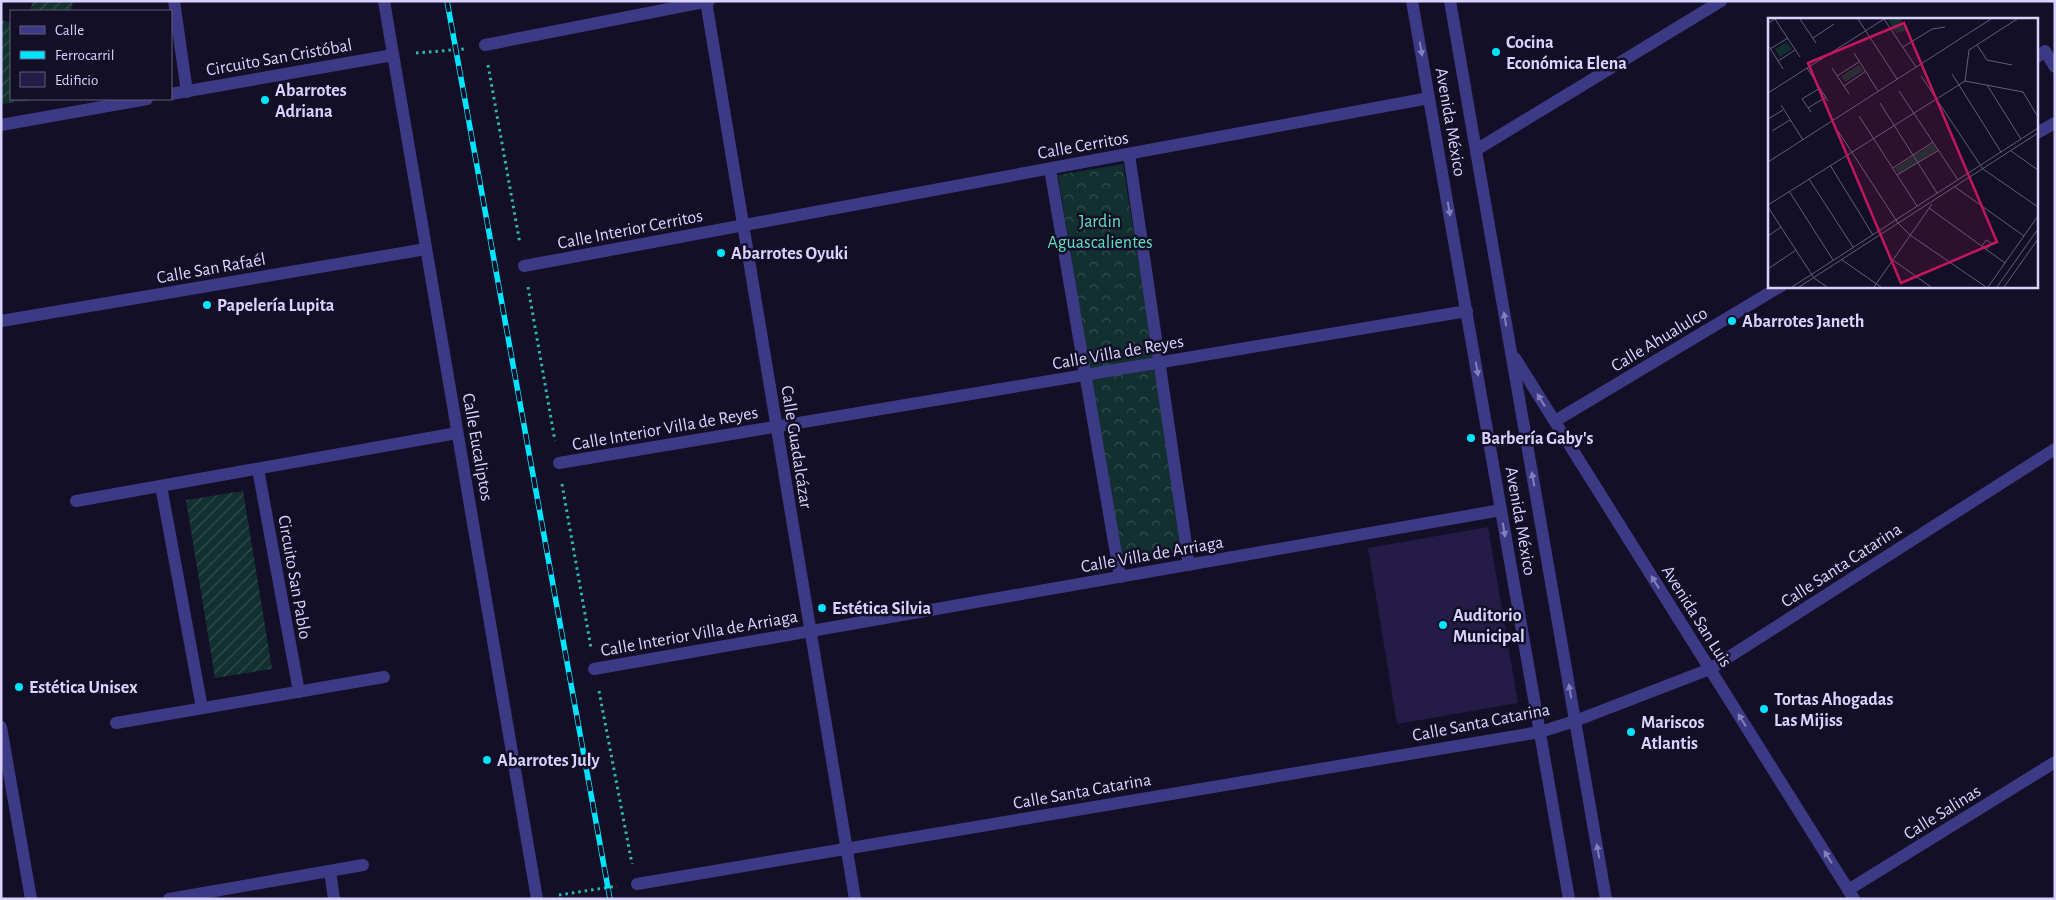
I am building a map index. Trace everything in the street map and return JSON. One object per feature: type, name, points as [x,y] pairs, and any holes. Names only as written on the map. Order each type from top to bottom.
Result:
[{"type":"street","points":[[174,1],[187,92]]},
{"type":"street","name":"Calle Eucaliptos","points":[[384,1],[537,899]]},
{"type":"street","points":[[485,45],[707,1]]},
{"type":"street","name":"Calle Guadalcázar","points":[[707,1],[854,899]]},
{"type":"street","name":"Avenida México","points":[[1412,1],[1569,899]]},
{"type":"street","name":"Avenida México","points":[[1450,1],[1606,899]]},
{"type":"street","points":[[1476,150],[1721,1]]},
{"type":"street","points":[[2038,56],[2045,52],[2055,67]]},
{"type":"street","name":"Circuito San Cristóbal","points":[[172,94],[393,55]]},
{"type":"street","name":"Calle Cerritos","points":[[743,226],[1429,98]]},
{"type":"street","points":[[1,125],[141,100]]},
{"type":"street","points":[[2038,132],[2055,122]]},
{"type":"street","points":[[1129,154],[1188,565]]},
{"type":"street","points":[[1050,168],[1120,577]]},
{"type":"street","name":"Calle Interior Cerritos","points":[[524,266],[743,226]]},
{"type":"street","name":"Calle San Rafaél","points":[[1,321],[426,249]]},
{"type":"street","name":"Calle Ahualulco","points":[[1555,421],[1778,288]]},
{"type":"street","name":"Calle Villa de Reyes","points":[[776,427],[1466,311]]},
{"type":"street","name":"Avenida San Luis","points":[[1511,352],[1851,895]]},
{"type":"street","name":"Calle Interior Villa de Reyes","points":[[558,464],[776,427]]},
{"type":"street","points":[[76,501],[457,432]]},
{"type":"street","name":"Calle Santa Catarina","points":[[636,884],[1540,732],[1575,721],[1710,669],[2055,449]]},
{"type":"street","name":"Circuito San Pablo","points":[[258,469],[298,692]]},
{"type":"street","points":[[161,486],[202,708]]},
{"type":"street","name":"Calle Villa de Arriaga","points":[[810,631],[1501,510]]},
{"type":"street","name":"Calle Interior Villa de Arriaga","points":[[594,669],[810,631]]},
{"type":"street","points":[[116,723],[384,677]]},
{"type":"street","points":[[1,727],[31,899]]},
{"type":"street","name":"Calle Salinas","points":[[1851,895],[2055,762]]},
{"type":"street","points":[[169,899],[234,893],[330,871],[363,866]]},
{"type":"street","points":[[330,871],[334,899]]},
{"type":"path","points":[[393,55],[455,50],[485,45]]},
{"type":"path","points":[[555,896],[636,884]]},
{"type":"green space","points":[[33,1],[73,1],[71,10],[30,10]]},
{"type":"green space","points":[[1,20],[10,23],[10,100],[32,100],[1,104]]},
{"type":"green space","name":"Jardin Aguascalientes","points":[[1123,164],[1184,550],[1120,561],[1058,175]]},
{"type":"green space","points":[[243,491],[272,669],[215,678],[186,500]]},
{"type":"building","name":"Auditorio Municipal","points":[[1488,527],[1518,703],[1397,724],[1368,548]]},
{"type":"railway","points":[[447,1],[610,899]]},
{"type":"place","name":"Cocina Económica Elena","points":[[1496,52]]},
{"type":"place","name":"Abarrotes Adriana","points":[[265,100]]},
{"type":"place","name":"Abarrotes Oyuki","points":[[721,253]]},
{"type":"place","name":"Papelería Lupita","points":[[207,305]]},
{"type":"place","name":"Abarrotes Janeth","points":[[1732,321]]},
{"type":"place","name":"Barbería Gaby's","points":[[1471,438]]},
{"type":"place","name":"Estética Silvia","points":[[822,608]]},
{"type":"place","name":"Auditorio Municipal","points":[[1443,625]]},
{"type":"place","name":"Estética Unisex","points":[[19,687]]},
{"type":"place","name":"Tortas Ahogadas Las Mijiss","points":[[1764,709]]},
{"type":"place","name":"Mariscos Atlantis","points":[[1631,732]]},
{"type":"place","name":"Abarrotes July","points":[[487,760]]}]
